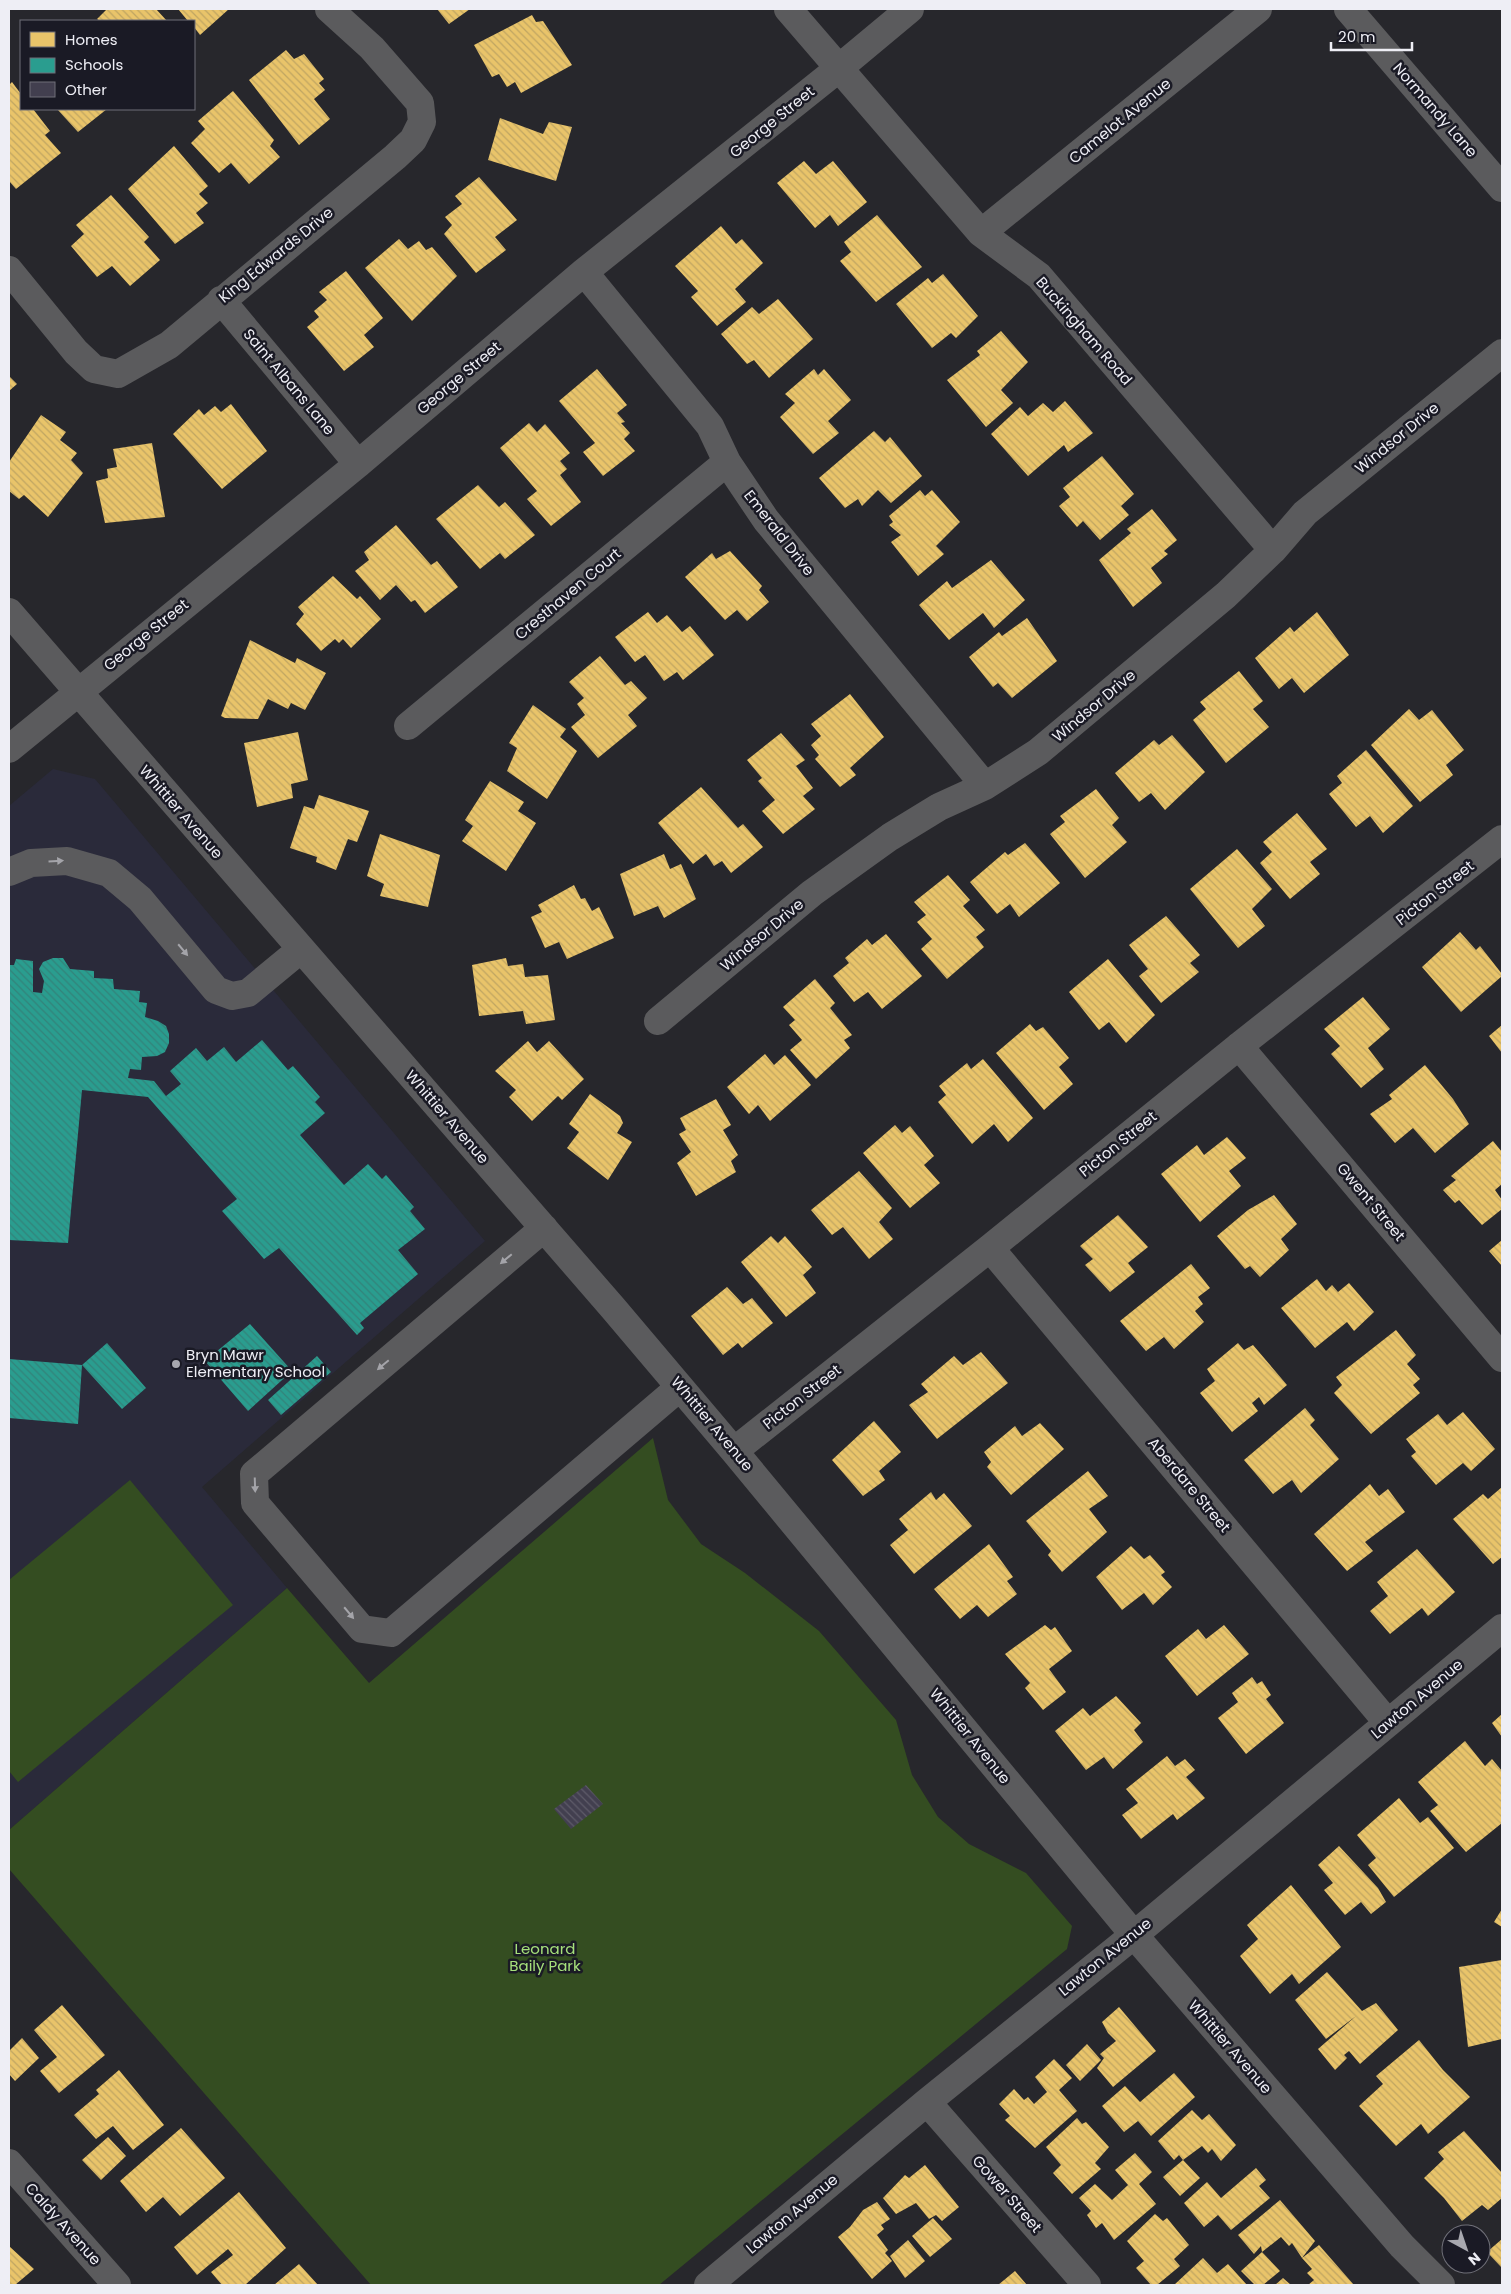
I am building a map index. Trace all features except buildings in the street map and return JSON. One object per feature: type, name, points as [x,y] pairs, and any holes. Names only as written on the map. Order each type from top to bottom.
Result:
[{"type":"street","name":"King Edwards Drive","points":[[9,270],[76,352],[94,369],[118,374],[169,345],[395,157],[413,140],[422,122],[420,103],[372,48],[329,9]]},
{"type":"street","name":"Buckingham Road","points":[[788,9],[981,233],[1039,276],[1273,550]]},
{"type":"street","name":"George Street","points":[[9,748],[358,464],[584,272],[910,9]]},
{"type":"street","name":"Camelot Avenue","points":[[981,233],[1258,9]]},
{"type":"street","name":"Normandy Lane","points":[[1348,9],[1502,188]]},
{"type":"street","name":"Emerald Drive","points":[[584,272],[710,426],[727,462],[766,520],[985,786]]},
{"type":"street","name":"Saint Albans Lane","points":[[221,300],[358,464]]},
{"type":"street","name":"Windsor Drive","points":[[658,1022],[812,893],[890,837],[939,807],[985,786],[1038,752],[1226,595],[1273,550],[1306,513],[1502,353]]},
{"type":"street","name":"Cresthaven Court","points":[[408,726],[727,462]]},
{"type":"street","name":"Whittier Avenue","points":[[9,612],[300,950],[544,1228],[734,1451],[1134,1935],[1402,2246],[1441,2285]]},
{"type":"street","name":"Picton Street","points":[[734,1451],[1240,1046],[1498,851]]},
{"type":"street","points":[[9,872],[31,863],[67,861],[109,873],[140,899],[216,990],[232,996],[248,993],[300,950]]},
{"type":"street","name":"Gwent Street","points":[[1240,1046],[1502,1358]]},
{"type":"street","points":[[544,1228],[254,1474],[255,1503],[356,1622],[362,1629],[391,1633],[680,1387]]},
{"type":"street","name":"Aberdare Street","points":[[990,1248],[1388,1723]]},
{"type":"street","name":"Lawton Avenue","points":[[708,2285],[927,2102],[1134,1935],[1502,1628]]},
{"type":"street","name":"Gower Street","points":[[927,2102],[1087,2285]]},
{"type":"street","name":"Caldy Avenue","points":[[9,2163],[117,2285]]},
{"type":"street","name":"Whittier Avenue","points":[[1402,2246],[1430,2285]]},
{"type":"shaded area","name":"Bryn Mawr Elementary School","points":[[53,769],[95,779],[485,1241],[202,1487],[287,1588],[9,1830],[9,806]]},
{"type":"green space","name":"Leonard Baily Park","points":[[653,1438],[668,1500],[701,1544],[745,1573],[819,1631],[896,1720],[912,1775],[938,1817],[969,1844],[1026,1873],[1072,1926],[1067,1949],[659,2285],[371,2285],[9,1869],[9,1830],[287,1588],[369,1683]]},
{"type":"green space","points":[[130,1480],[233,1605],[18,1782],[9,1771],[9,1580]]},
{"type":"place","name":"Bryn Mawr Elementary School","points":[[176,1364]]}]
